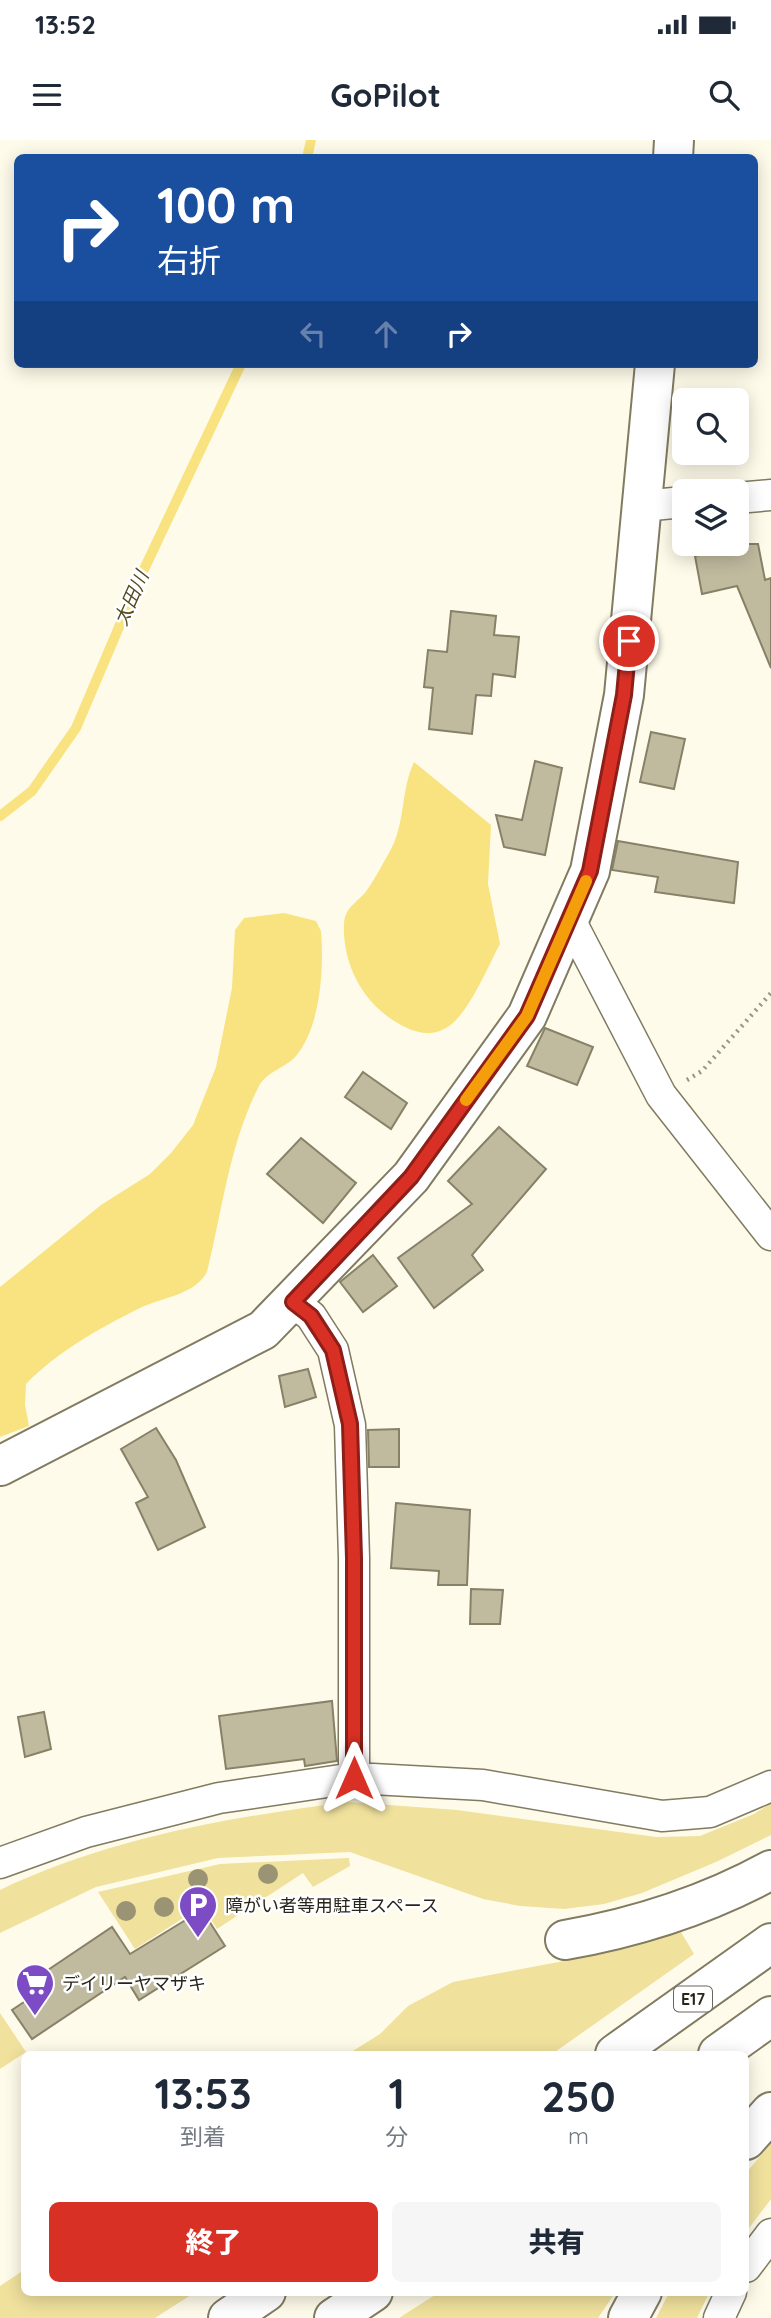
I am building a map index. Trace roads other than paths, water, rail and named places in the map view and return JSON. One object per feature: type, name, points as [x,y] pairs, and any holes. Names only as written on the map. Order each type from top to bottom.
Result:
[{"type":"main road","points":[[0,1466],[263,1330],[411,1177],[527,1016],[590,871],[624,695],[655,368]]},
{"type":"main road","points":[[565,1940],[626,1929],[678,1913],[730,1892],[771,1870]]},
{"type":"main road","name":"E17","points":[[619,2051],[771,1943]]},
{"type":"main road","points":[[722,2051],[771,2016]]},
{"type":"main road","points":[[749,2137],[771,2112]]},
{"type":"main road","points":[[228,2318],[260,2296]]},
{"type":"main road","points":[[334,2318],[367,2296]]},
{"type":"main road","points":[[628,2318],[640,2296]]},
{"type":"street","points":[[749,497],[771,495]]},
{"type":"street","points":[[642,506],[672,503]]},
{"type":"street","points":[[569,918],[661,1095],[771,1235]]},
{"type":"street","points":[[293,1302],[311,1316],[333,1350],[350,1424],[354,1558],[354,1778]]},
{"type":"street","points":[[0,1863],[86,1832],[219,1798],[354,1778],[483,1785],[662,1816],[710,1811],[771,1786]]},
{"type":"street","points":[[749,2263],[771,2234]]},
{"type":"street","points":[[719,2318],[730,2296]]},
{"type":"waterway","name":"太田川","points":[[308,154],[311,140]]},
{"type":"waterway","name":"太田川","points":[[0,816],[32,791],[76,728],[139,580],[239,368]]},
{"type":"place","name":"障がい者等用駐車スペース","points":[[198,1939]]},
{"type":"place","name":"デイリーヤマザキ","points":[[35,2017]]}]
